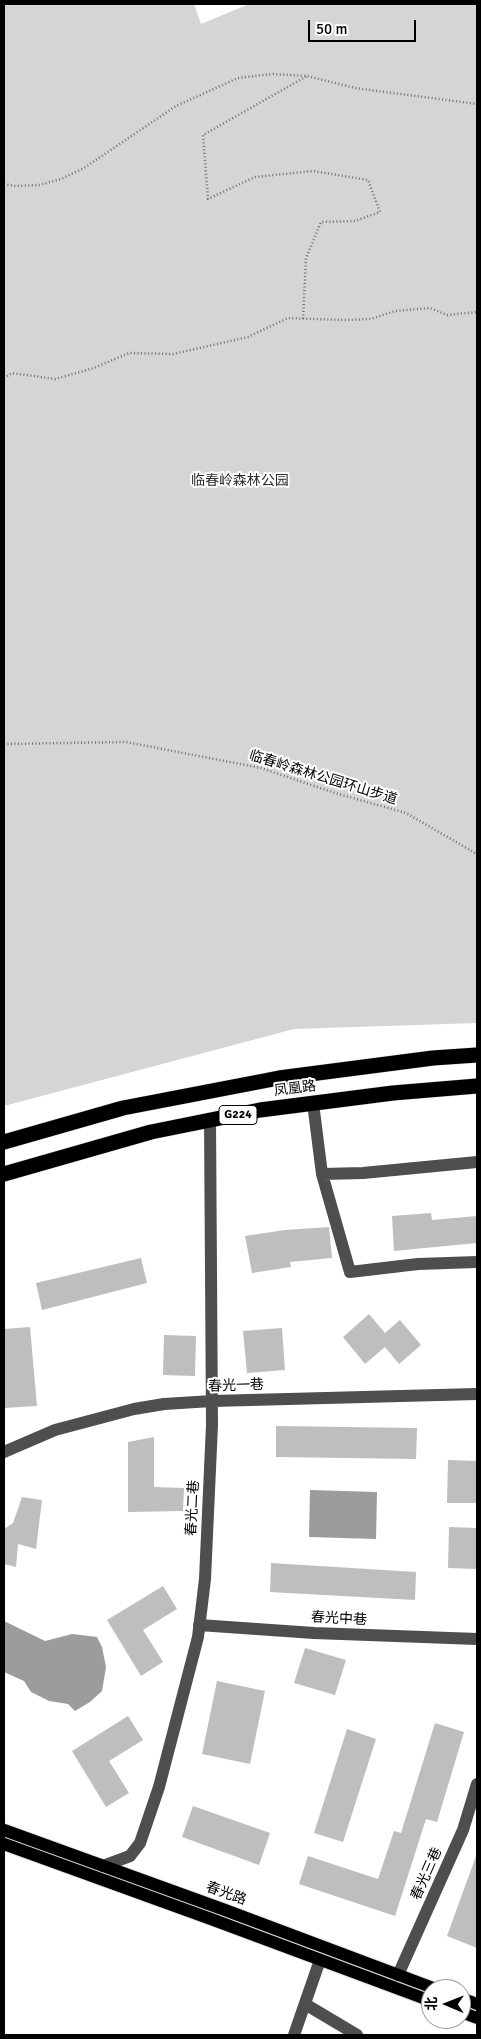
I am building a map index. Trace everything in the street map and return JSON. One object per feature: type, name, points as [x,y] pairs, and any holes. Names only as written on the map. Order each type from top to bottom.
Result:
[{"type":"highway","name":"凤凰路","points":[[4,1142],[123,1108],[269,1080],[433,1058],[477,1055]]},
{"type":"highway","name":"凤凰路","points":[[4,1174],[151,1132],[260,1110],[393,1093],[477,1086]]},
{"type":"main road","name":"春光路","points":[[4,1830],[421,1983]]},
{"type":"main road","name":"春光路","points":[[4,1844],[421,1997]]},
{"type":"street","points":[[313,1103],[322,1174],[350,1272],[418,1264],[477,1262]]},
{"type":"street","name":"春光二巷","points":[[103,1866],[130,1856],[140,1843],[167,1759],[196,1646],[205,1579],[212,1401],[210,1120]]},
{"type":"street","points":[[322,1174],[363,1173],[477,1162]]},
{"type":"street","name":"春光一巷","points":[[4,1452],[55,1430],[134,1409],[164,1404],[477,1394]]},
{"type":"street","name":"春光中巷","points":[[199,1625],[314,1633],[477,1639]]},
{"type":"street","name":"春光三巷","points":[[398,1975],[463,1830],[477,1784]]},
{"type":"street","points":[[294,2035],[320,1960]]},
{"type":"street","points":[[305,2004],[357,2035]]},
{"type":"path","points":[[4,184],[16,186],[39,185],[61,179],[100,158],[176,106],[238,78],[273,74],[307,76],[355,88],[477,104]]},
{"type":"path","points":[[303,319],[306,258],[321,222],[355,221],[380,212],[368,180],[313,171],[255,176],[208,199],[203,135],[307,76]]},
{"type":"path","points":[[4,378],[12,373],[55,379],[94,368],[128,353],[173,354],[248,337],[288,318],[372,319],[395,311],[430,308],[447,315],[477,312]]},
{"type":"path","name":"临春岭森林公园环山步道","points":[[4,744],[126,742],[261,768],[335,793],[406,813],[477,854]]},
{"type":"green space","name":"临春岭森林公园","points":[[4,4],[194,4],[201,24],[249,4],[477,4],[477,1023],[294,1029],[4,1106]]},
{"type":"shaded area","points":[[310,1490],[377,1492],[376,1539],[309,1537]]},
{"type":"shaded area","points":[[4,1621],[45,1641],[72,1634],[97,1637],[102,1647],[106,1667],[102,1691],[90,1702],[75,1711],[68,1704],[49,1701],[31,1692],[24,1681],[4,1672]]},
{"type":"building","points":[[431,1213],[432,1220],[477,1216],[477,1243],[394,1251],[392,1216]]},
{"type":"building","points":[[329,1227],[332,1258],[290,1262],[291,1267],[252,1273],[245,1236],[285,1230]]},
{"type":"building","points":[[141,1258],[147,1283],[42,1310],[36,1283]]},
{"type":"building","points":[[369,1314],[385,1333],[400,1320],[421,1345],[399,1364],[385,1347],[365,1364],[343,1337]]},
{"type":"building","points":[[30,1327],[37,1406],[4,1408],[4,1329]]},
{"type":"building","points":[[282,1328],[285,1370],[247,1373],[243,1331]]},
{"type":"building","points":[[164,1335],[196,1336],[195,1376],[163,1375]]},
{"type":"building","points":[[276,1426],[417,1428],[416,1459],[276,1457]]},
{"type":"building","points":[[154,1437],[154,1487],[184,1488],[183,1511],[128,1512],[128,1442]]},
{"type":"building","points":[[448,1460],[477,1461],[477,1503],[447,1503]]},
{"type":"building","points":[[22,1497],[42,1500],[36,1549],[18,1544],[16,1567],[4,1564],[4,1529],[13,1523]]},
{"type":"building","points":[[449,1527],[477,1528],[477,1569],[448,1568]]},
{"type":"building","points":[[271,1563],[416,1572],[415,1600],[270,1592]]},
{"type":"building","points":[[163,1586],[177,1609],[143,1630],[163,1662],[141,1676],[107,1620]]},
{"type":"building","points":[[305,1648],[346,1660],[335,1695],[294,1683]]},
{"type":"building","points":[[217,1681],[265,1691],[250,1764],[202,1754]]},
{"type":"building","points":[[128,1716],[143,1740],[109,1761],[129,1793],[106,1807],[72,1751]]},
{"type":"building","points":[[435,1723],[464,1732],[437,1822],[426,1819],[395,1916],[299,1884],[308,1856],[378,1879],[394,1831],[401,1833]]},
{"type":"building","points":[[347,1729],[376,1739],[343,1842],[314,1833]]},
{"type":"building","points":[[193,1806],[270,1833],[259,1865],[182,1837]]},
{"type":"building","points":[[477,1856],[477,1948],[447,1936]]}]
